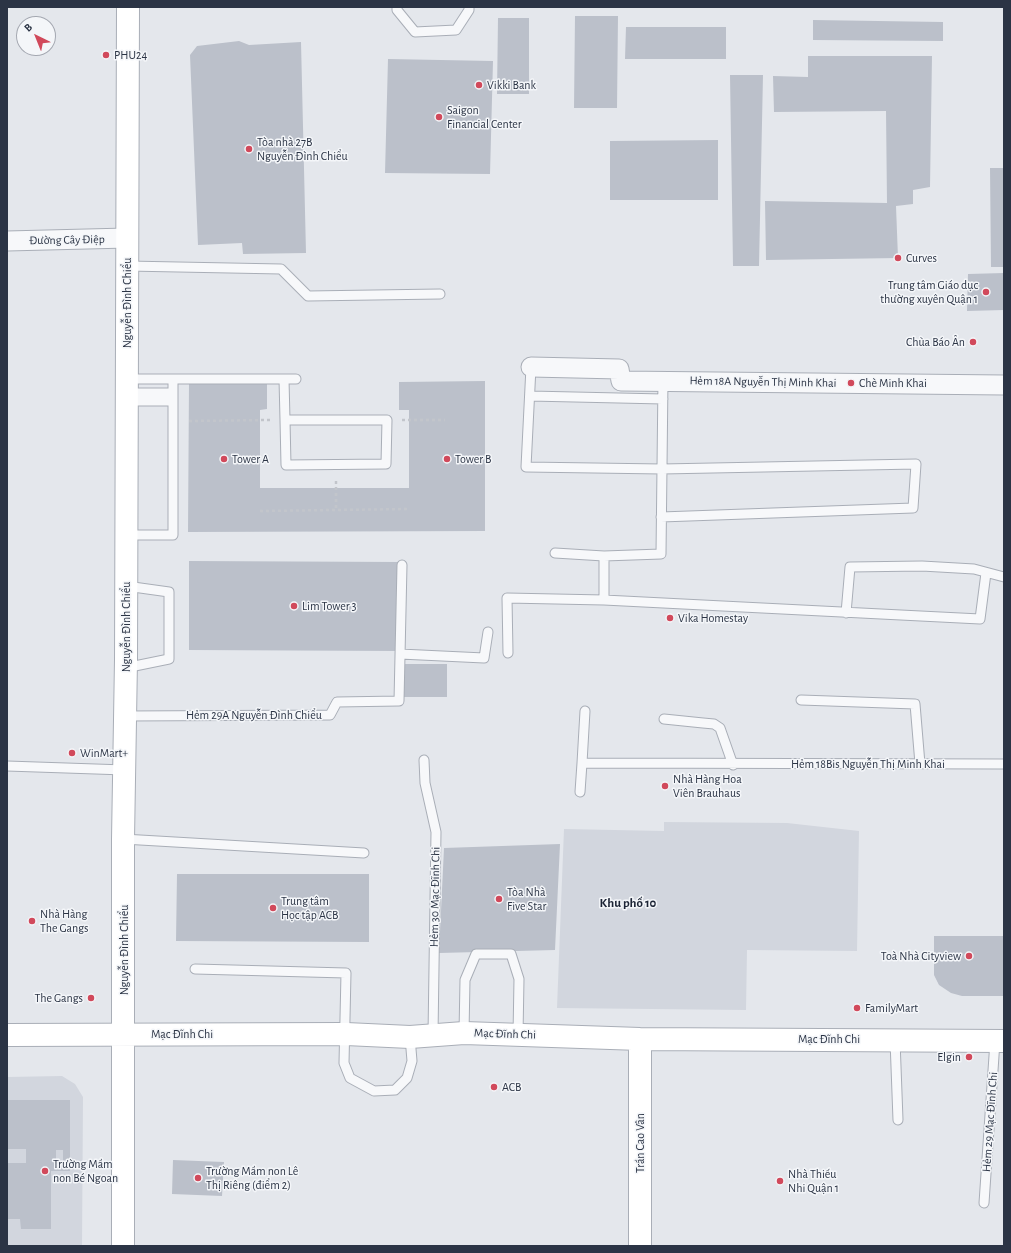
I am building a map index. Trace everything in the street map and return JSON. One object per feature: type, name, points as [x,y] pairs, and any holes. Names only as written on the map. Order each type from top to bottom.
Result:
[{"type":"main road","name":"Nguyễn Đình Chiểu","points":[[123,1246],[123,839],[125,770],[128,7]]},
{"type":"main road","name":"Mạc Đĩnh Chi","points":[[7,1035],[346,1034],[410,1037],[464,1033],[640,1039],[1000,1041]]},
{"type":"main road","name":"Trần Cao Vân","points":[[640,1039],[640,1246]]},
{"type":"street","name":"Đường Cây Điệp","points":[[7,241],[127,238]]},
{"type":"street","name":"Hẻm 18A Nguyễn Thị Minh Khai","points":[[531,367],[619,369],[621,381],[663,380],[1004,385]]},
{"type":"lane","points":[[397,7],[397,10],[415,32],[456,30],[469,10],[469,7]]},
{"type":"lane","points":[[127,266],[281,269],[308,296],[440,294]]},
{"type":"lane","points":[[531,367],[526,467],[662,469],[916,464],[913,508],[661,517]]},
{"type":"lane","points":[[126,535],[173,535],[173,378]]},
{"type":"lane","points":[[127,391],[173,378],[296,379]]},
{"type":"lane","points":[[284,379],[284,420],[286,465],[386,464],[387,420],[284,420]]},
{"type":"lane","points":[[555,553],[604,556],[660,554],[663,380]]},
{"type":"lane","points":[[127,391],[173,397]]},
{"type":"lane","points":[[530,396],[663,399]]},
{"type":"lane","points":[[604,556],[604,600]]},
{"type":"lane","name":"Hẻm 29A Nguyễn Đình Chiểu","points":[[125,716],[330,715],[337,702],[399,701],[402,565]]},
{"type":"lane","points":[[846,613],[850,567],[922,566],[974,569],[1004,577]]},
{"type":"lane","points":[[508,653],[507,598],[604,600],[980,619],[986,573]]},
{"type":"lane","points":[[125,668],[169,659],[169,592],[126,586]]},
{"type":"lane","points":[[400,654],[484,658],[488,632]]},
{"type":"lane","points":[[801,700],[915,704],[920,764]]},
{"type":"lane","points":[[580,792],[585,711]]},
{"type":"lane","points":[[664,719],[714,724],[720,728],[733,765]]},
{"type":"lane","name":"Hẻm 30 Mạc Đĩnh Chi","points":[[424,760],[425,783],[436,832],[433,1035]]},
{"type":"lane","name":"Hẻm 18Bis Nguyễn Thị Minh Khai","points":[[582,763],[733,765],[1004,764]]},
{"type":"lane","points":[[7,766],[125,770]]},
{"type":"lane","points":[[123,839],[364,853]]},
{"type":"lane","points":[[464,1033],[465,980],[476,954],[511,954],[519,979],[518,1035]]},
{"type":"lane","points":[[196,970],[346,973],[346,1034],[344,1063],[350,1078],[374,1091],[395,1090],[407,1078],[412,1061],[410,1037]]},
{"type":"lane","points":[[895,1040],[898,1120]]},
{"type":"lane","name":"Hẻm 29 Mạc Đĩnh Chi","points":[[984,1203],[1000,1041]]},
{"type":"path","points":[[336,478],[336,510]]},
{"type":"path","points":[[260,511],[409,509]]},
{"type":"shaded area","points":[[664,822],[787,823],[859,831],[857,951],[747,950],[746,1010],[557,1008],[564,829],[664,831]]},
{"type":"shaded area","name":"Trường Mầm non Bé Ngoan","points":[[62,1076],[75,1084],[83,1097],[82,1246],[7,1246],[7,1077]]},
{"type":"building","points":[[575,16],[618,16],[617,108],[574,108]]},
{"type":"building","points":[[498,18],[529,18],[529,94],[497,94]]},
{"type":"building","points":[[813,20],[943,22],[943,41],[813,40]]},
{"type":"building","points":[[626,27],[726,27],[726,59],[625,59]]},
{"type":"building","name":"Tòa nhà 27B Nguyễn Đình Chiểu","points":[[239,41],[249,45],[301,42],[306,253],[243,254],[242,243],[198,245],[190,55],[197,46]]},
{"type":"building","points":[[808,56],[932,56],[930,187],[913,190],[913,204],[896,206],[898,258],[766,260],[765,201],[887,203],[886,111],[774,112],[773,76],[808,77]]},
{"type":"building","name":"Saigon Financial Center","points":[[388,59],[493,61],[490,174],[385,173]]},
{"type":"building","points":[[730,75],[763,75],[759,266],[733,266]]},
{"type":"building","points":[[718,140],[718,200],[610,200],[610,141]]},
{"type":"building","points":[[990,168],[1004,168],[1004,267],[991,267]]},
{"type":"building","name":"Trung tâm Giáo dục thường xuyên Quận 1","points":[[1004,273],[1004,310],[967,311],[968,274]]},
{"type":"building","points":[[485,381],[485,531],[188,532],[189,383],[267,383],[267,409],[260,410],[260,488],[409,488],[409,410],[399,410],[399,382]]},
{"type":"building","name":"Lim Tower 3","points":[[189,561],[400,562],[399,651],[189,650]]},
{"type":"building","points":[[401,664],[447,664],[447,697],[400,697]]},
{"type":"building","name":"Tòa Nhà Five Star","points":[[560,844],[555,950],[439,953],[444,848]]},
{"type":"building","name":"Trung tâm Học tập ACB","points":[[177,874],[369,874],[369,942],[176,941]]},
{"type":"building","name":"Toà Nhà Cityview","points":[[934,936],[1004,936],[1004,996],[962,996],[951,993],[939,985],[934,975]]},
{"type":"building","points":[[7,1100],[70,1100],[70,1171],[51,1171],[51,1229],[21,1229],[20,1219],[7,1219],[7,1163],[26,1163],[26,1149],[7,1149]],"holes":[[[56,1150],[63,1150],[63,1165],[56,1165]]]},
{"type":"building","name":"Trường Mầm non Lê Thị Riêng (điểm 2)","points":[[173,1160],[224,1162],[222,1196],[172,1194]]},
{"type":"place","name":"PHU24","points":[[106,55]]},
{"type":"place","name":"Vikki Bank","points":[[479,85]]},
{"type":"place","name":"Saigon Financial Center","points":[[439,117]]},
{"type":"place","name":"Tòa nhà 27B Nguyễn Đình Chiểu","points":[[249,149]]},
{"type":"place","name":"Curves","points":[[898,258]]},
{"type":"place","name":"Trung tâm Giáo dục thường xuyên Quận 1","points":[[986,292]]},
{"type":"place","name":"Chùa Báo Ân","points":[[973,342]]},
{"type":"place","name":"Chè Minh Khai","points":[[851,383]]},
{"type":"place","name":"Tower A","points":[[224,459]]},
{"type":"place","name":"Tower B","points":[[447,459]]},
{"type":"place","name":"Lim Tower 3","points":[[294,606]]},
{"type":"place","name":"Vika Homestay","points":[[670,618]]},
{"type":"place","name":"WinMart+","points":[[72,753]]},
{"type":"place","name":"Nhà Hàng Hoa Viên Brauhaus","points":[[665,786]]},
{"type":"place","name":"Tòa Nhà Five Star","points":[[499,899]]},
{"type":"place","name":"Trung tâm Học tập ACB","points":[[273,908]]},
{"type":"place","name":"Nhà Hàng The Gangs","points":[[32,921]]},
{"type":"place","name":"Toà Nhà Cityview","points":[[969,956]]},
{"type":"place","name":"The Gangs","points":[[91,998]]},
{"type":"place","name":"FamilyMart","points":[[857,1008]]},
{"type":"place","name":"Elgin","points":[[969,1057]]},
{"type":"place","name":"ACB","points":[[494,1087]]},
{"type":"place","name":"Trường Mầm non Bé Ngoan","points":[[45,1171]]},
{"type":"place","name":"Trường Mầm non Lê Thị Riêng (điểm 2)","points":[[198,1178]]},
{"type":"place","name":"Nhà Thiếu Nhi Quận 1","points":[[780,1181]]},
{"type":"district","name":"Khu phố 10","points":[[628,903]]}]
